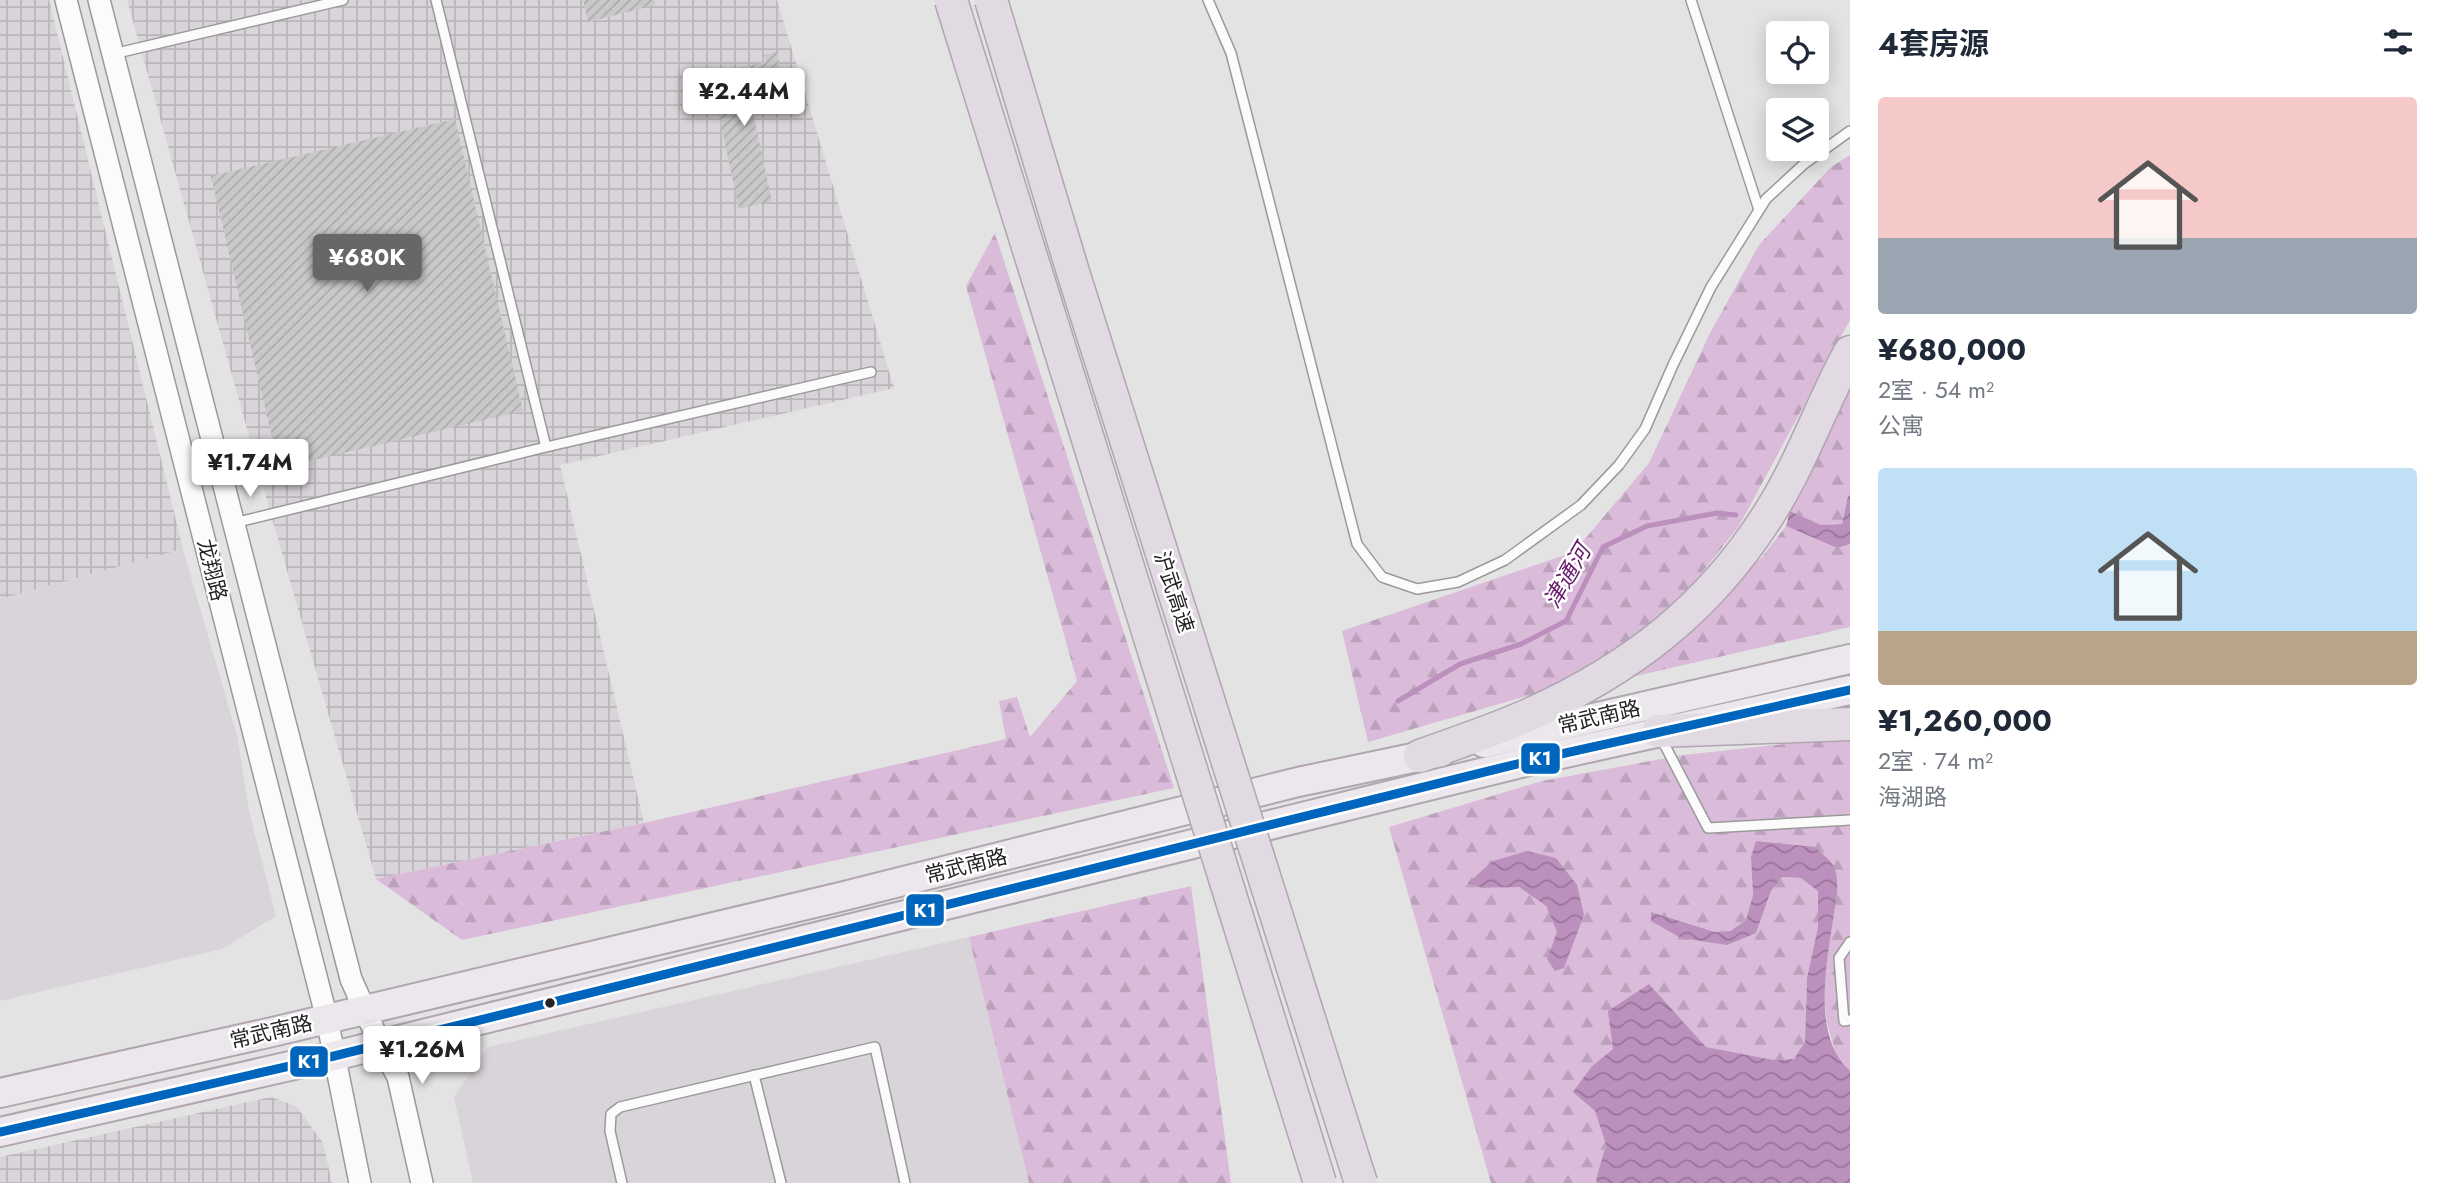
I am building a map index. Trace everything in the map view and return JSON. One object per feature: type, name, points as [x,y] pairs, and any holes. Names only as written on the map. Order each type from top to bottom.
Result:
[{"type":"highway","name":"沪武高速","points":[[951,0],[1320,1183]]},
{"type":"highway","name":"沪武高速","points":[[991,0],[1073,272],[1361,1183]]},
{"type":"highway","points":[[1420,756],[1490,731],[1556,702],[1619,667],[1667,633],[1690,612],[1741,555],[1772,510],[1850,352]]},
{"type":"highway","points":[[1658,731],[1850,724]]},
{"type":"main road","name":"常武南路","points":[[0,1093],[327,1019],[840,897],[1298,782],[1531,733],[1850,659]]},
{"type":"main road","name":"常武南路","points":[[0,1132],[334,1056],[1658,731],[1850,690]]},
{"type":"street","name":"龙翔路","points":[[66,0],[327,1019],[360,1183]]},
{"type":"street","name":"龙翔路","points":[[99,0],[351,979],[398,1077],[422,1183]]},
{"type":"lane","points":[[111,55],[343,0]]},
{"type":"lane","points":[[436,0],[546,447]]},
{"type":"lane","points":[[1208,0],[1231,53],[1357,544],[1381,577],[1417,589],[1458,582],[1504,560],[1581,505],[1619,465],[1645,429],[1712,286],[1766,199],[1804,164],[1850,131]]},
{"type":"lane","points":[[1691,0],[1759,210]]},
{"type":"lane","points":[[234,523],[871,372]]},
{"type":"lane","points":[[1658,731],[1708,828],[1850,820]]},
{"type":"lane","points":[[1850,942],[1839,958],[1844,1021],[1850,1020]]},
{"type":"lane","points":[[622,1183],[610,1131],[611,1114],[620,1107],[875,1047],[905,1183]]},
{"type":"lane","points":[[754,1075],[781,1183]]},
{"type":"shaded area","points":[[0,0],[49,0],[183,549],[0,599]]},
{"type":"shaded area","points":[[127,0],[777,0],[894,388],[560,465],[644,823],[376,879]]},
{"type":"shaded area","points":[[183,549],[238,739],[249,811],[276,916],[222,949],[0,1001],[0,599]]},
{"type":"shaded area","points":[[969,937],[1029,1183],[473,1183],[454,1097],[488,1047]]},
{"type":"shaded area","points":[[271,1097],[296,1106],[323,1143],[332,1183],[0,1183],[0,1157]]},
{"type":"green space","points":[[1850,155],[1850,320],[1739,526],[1666,618],[1565,685],[1368,742],[1342,631],[1574,552],[1649,463],[1710,333],[1759,245],[1831,167]]},
{"type":"green space","points":[[995,233],[1174,788],[462,940],[376,879],[644,823],[1006,739],[999,701],[1017,697],[1030,737],[1077,681],[966,286]]},
{"type":"green space","points":[[1850,382],[1850,495],[1842,524],[1821,525],[1790,511]]},
{"type":"green space","points":[[1786,526],[1837,548],[1850,544],[1850,627],[1627,678],[1762,557]]},
{"type":"green space","points":[[1850,737],[1850,1071],[1838,1061],[1827,1023],[1823,985],[1837,894],[1834,867],[1751,857],[1753,895],[1746,920],[1729,931],[1715,932],[1651,912],[1681,938],[1756,933],[1771,891],[1782,877],[1802,878],[1818,891],[1818,927],[1807,978],[1805,1042],[1794,1059],[1774,1060],[1705,1047],[1649,985],[1633,996],[1613,1049],[1592,1066],[1595,1111],[1606,1145],[1597,1183],[1491,1183],[1389,827],[1542,781],[1683,755]],"holes":[[[1468,883],[1577,885],[1557,932],[1546,906],[1519,887],[1482,888]]]},
{"type":"green space","points":[[1191,886],[1231,1183],[1029,1183],[969,937]]},
{"type":"water","points":[[1850,495],[1850,544],[1837,548],[1786,526],[1790,511],[1821,525],[1842,524]]},
{"type":"water","points":[[1756,841],[1815,847],[1831,862],[1836,873],[1837,894],[1827,959],[1825,1000],[1830,1040],[1838,1057],[1850,1071],[1850,1183],[1597,1183],[1606,1145],[1595,1111],[1573,1092],[1592,1066],[1613,1049],[1608,1011],[1649,984],[1706,1047],[1774,1060],[1794,1059],[1805,1042],[1807,978],[1818,927],[1818,891],[1801,878],[1782,877],[1771,891],[1756,933],[1727,945],[1681,938],[1651,921],[1651,912],[1715,932],[1730,931],[1746,920],[1753,895],[1751,857]]},
{"type":"water","points":[[1527,851],[1556,858],[1577,885],[1584,915],[1564,968],[1555,971],[1547,959],[1557,932],[1546,906],[1519,887],[1482,888],[1468,883],[1493,861]]},
{"type":"building","points":[[583,0],[655,0],[655,5],[588,22]]},
{"type":"building","points":[[777,52],[782,78],[747,85],[772,201],[739,209],[710,74],[766,62],[764,55]]},
{"type":"building","points":[[455,119],[523,411],[279,468],[211,176]]},
{"type":"waterway","name":"津通河","points":[[1398,701],[1460,664],[1521,644],[1566,621],[1603,547],[1647,526],[1717,513],[1736,515]]},
{"type":"transit line","name":"K1","points":[[0,1132],[334,1056],[1525,762],[1850,690]]}]
